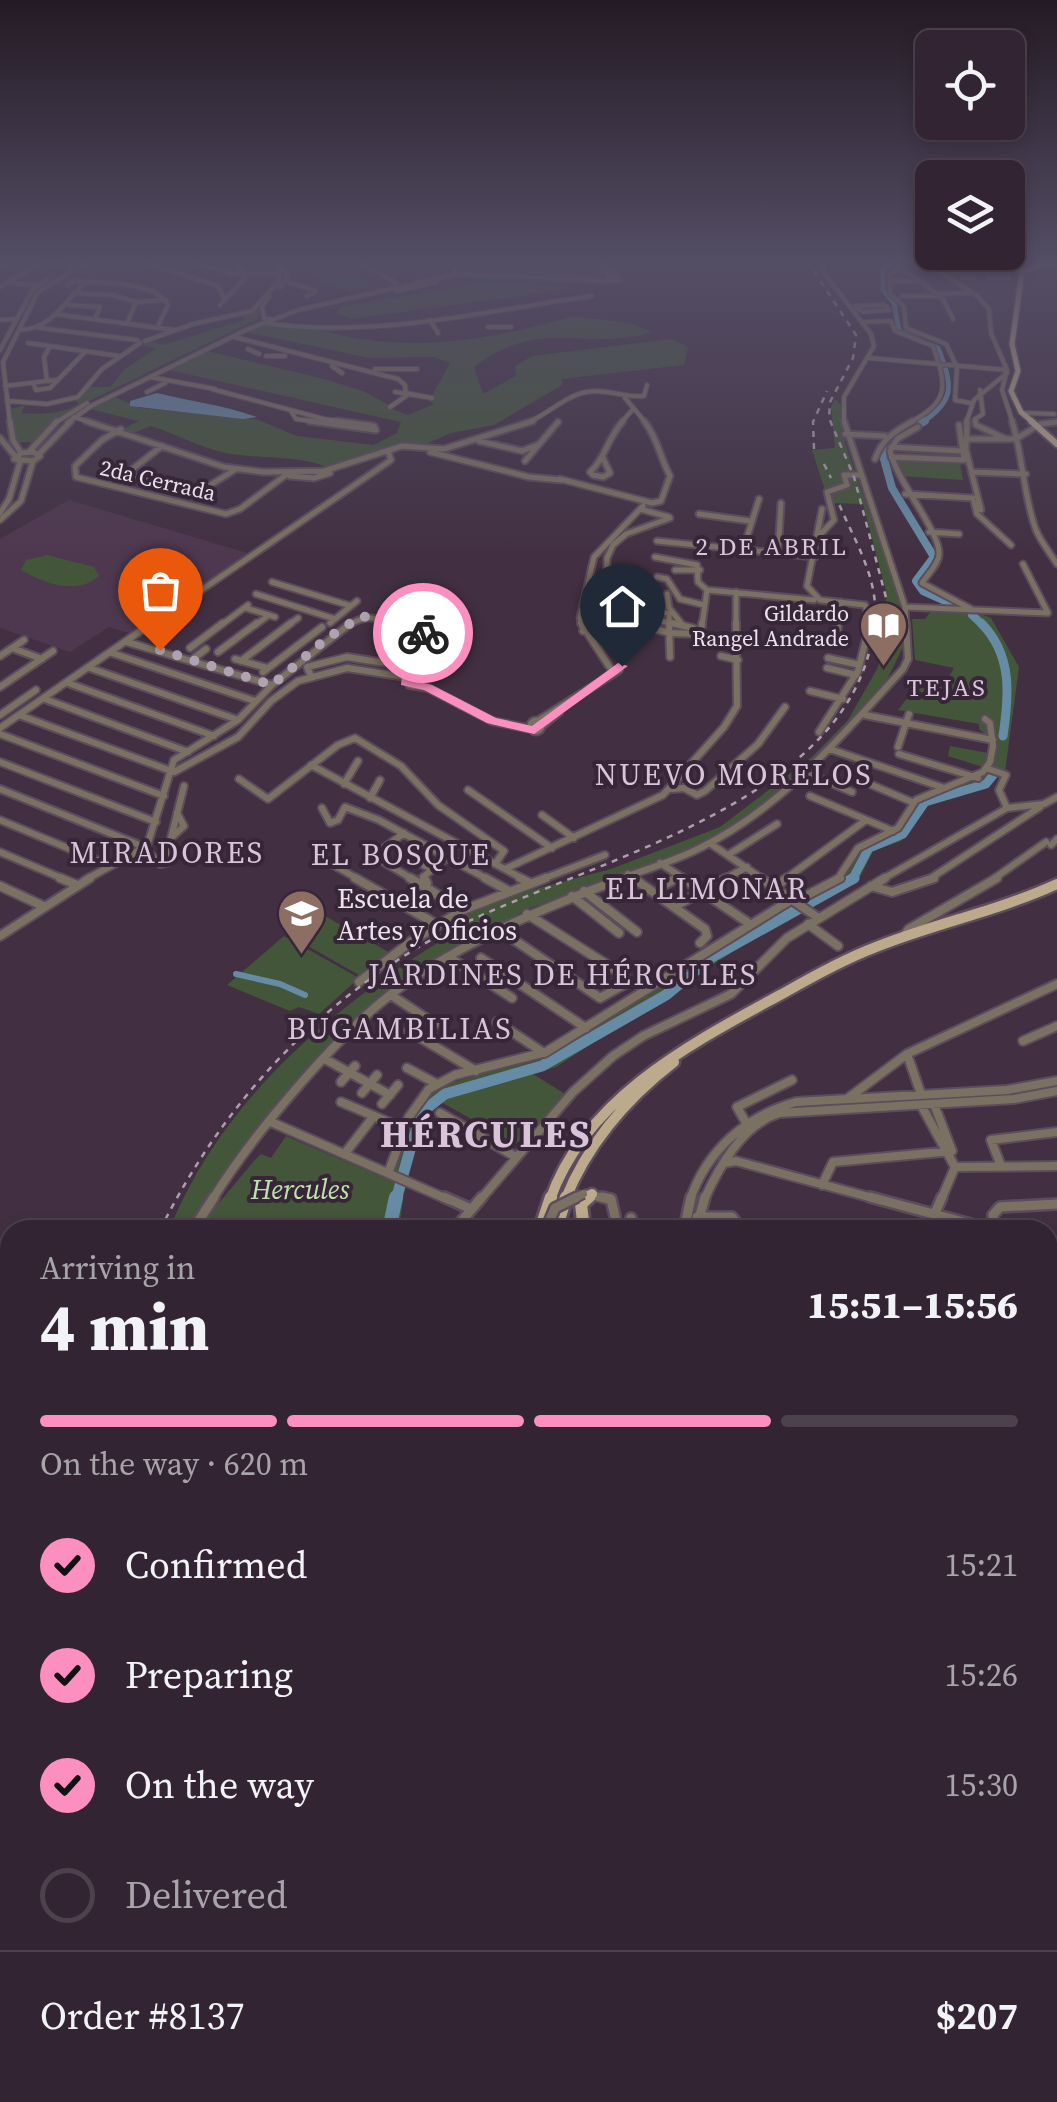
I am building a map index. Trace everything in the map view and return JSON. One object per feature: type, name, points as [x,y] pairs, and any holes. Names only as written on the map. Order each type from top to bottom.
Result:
[{"type":"main road","points":[[1014,359],[1018,371],[1012,390],[1014,401],[1057,442]]},
{"type":"main road","points":[[1018,359],[1021,371],[1018,401],[1038,428]]},
{"type":"main road","points":[[556,1220],[600,1136],[665,1068],[840,970],[904,939],[1057,886]]},
{"type":"main road","points":[[582,1220],[580,1204],[587,1194]]},
{"type":"street","points":[[45,359],[52,382]]},
{"type":"street","points":[[6,387],[34,385],[37,390],[78,359]]},
{"type":"street","points":[[7,400],[47,404],[78,397],[115,359]]},
{"type":"street","points":[[29,452],[66,415],[176,359]]},
{"type":"street","points":[[0,516],[21,501],[33,461],[72,418],[183,359]]},
{"type":"street","points":[[322,359],[398,379],[406,393],[390,407]]},
{"type":"street","points":[[198,1220],[227,1176],[271,1122],[390,995],[470,944],[527,914],[711,844],[807,773],[896,680],[908,659],[905,607],[845,434],[844,397],[852,378],[868,359]]},
{"type":"street","points":[[879,359],[1007,372]]},
{"type":"street","points":[[875,459],[876,448],[885,436],[936,408],[944,388],[937,359]]},
{"type":"street","points":[[952,359],[956,367],[955,400],[970,403]]},
{"type":"street","points":[[1002,359],[1007,372],[1002,390],[1026,474],[1028,502],[1037,532],[1057,564]]},
{"type":"street","points":[[335,363],[342,373]]},
{"type":"street","points":[[375,372],[417,368]]},
{"type":"street","points":[[890,457],[964,460],[962,426],[970,403],[980,390],[1007,372]]},
{"type":"street","points":[[2,373],[18,454]]},
{"type":"street","points":[[153,376],[248,398],[291,411],[291,416],[302,421],[362,428]]},
{"type":"street","points":[[147,392],[171,381]]},
{"type":"street","points":[[6,387],[52,382]]},
{"type":"street","points":[[129,382],[136,384]]},
{"type":"street","points":[[487,440],[533,421],[584,392],[606,392],[625,398],[646,395],[648,384]]},
{"type":"street","points":[[116,388],[124,390]]},
{"type":"street","points":[[980,390],[982,414],[975,419],[976,426],[1008,440]]},
{"type":"street","points":[[389,452],[416,448],[655,504],[664,495],[670,476],[657,452],[657,439],[625,398]]},
{"type":"street","points":[[8,409],[20,404]]},
{"type":"street","points":[[603,458],[607,439],[633,409]]},
{"type":"street","points":[[1026,413],[1054,414]]},
{"type":"street","points":[[0,420],[9,418]]},
{"type":"street","points":[[72,418],[118,431],[190,462],[314,478],[408,446],[447,448],[487,440],[522,451],[537,445]]},
{"type":"street","points":[[522,451],[526,459],[558,422]]},
{"type":"street","points":[[964,440],[1008,440],[1057,422]]},
{"type":"street","points":[[962,426],[981,510]]},
{"type":"street","points":[[918,427],[891,447],[890,457],[939,558],[922,583],[972,610]]},
{"type":"street","name":"2da Cerrada","points":[[118,431],[97,444],[74,472],[84,481],[232,513],[288,474]]},
{"type":"street","points":[[845,434],[885,436]]},
{"type":"street","points":[[1,439],[51,439]]},
{"type":"street","points":[[1,439],[18,454]]},
{"type":"street","points":[[891,447],[962,452]]},
{"type":"street","points":[[117,486],[159,448]]},
{"type":"street","points":[[445,456],[447,448]]},
{"type":"street","points":[[0,731],[391,460],[389,452]]},
{"type":"street","points":[[33,461],[14,459],[18,454],[39,454]]},
{"type":"street","points":[[0,516],[20,462]]},
{"type":"street","points":[[186,502],[234,470]]},
{"type":"street","points":[[972,472],[1026,474]]},
{"type":"street","points":[[126,474],[196,494]]},
{"type":"street","points":[[818,537],[834,517],[827,492],[847,485],[844,475],[862,475]]},
{"type":"street","points":[[13,486],[26,485]]},
{"type":"street","points":[[976,487],[971,488],[977,514],[1010,545]]},
{"type":"street","points":[[905,494],[973,498]]},
{"type":"street","points":[[635,498],[664,495]]},
{"type":"street","points":[[743,550],[758,499]]},
{"type":"street","points":[[778,554],[781,503]]},
{"type":"street","points":[[422,680],[492,720],[535,725],[608,677],[614,667],[583,631],[580,618],[594,557],[641,507],[671,518],[612,542],[606,558],[606,599],[583,631]]},
{"type":"street","points":[[817,600],[807,585],[822,510]]},
{"type":"street","points":[[699,514],[750,521]]},
{"type":"street","points":[[929,532],[959,534]]},
{"type":"street","points":[[658,541],[815,558]]},
{"type":"street","points":[[655,557],[698,567]]},
{"type":"street","points":[[905,607],[1048,613],[1023,564]]},
{"type":"street","points":[[675,570],[698,567]]},
{"type":"street","points":[[698,567],[698,582],[707,590],[865,605],[870,619],[868,639],[857,670],[843,699],[819,732]]},
{"type":"street","points":[[658,577],[666,579],[680,599],[704,605]]},
{"type":"street","points":[[256,594],[333,620],[354,604],[272,582]]},
{"type":"street","points":[[642,617],[702,632],[707,590]]},
{"type":"street","points":[[672,789],[733,716],[738,660],[736,592]]},
{"type":"street","points":[[667,594],[669,608],[687,628],[688,642]]},
{"type":"street","points":[[837,635],[842,602]]},
{"type":"street","points":[[247,607],[272,616],[220,653],[206,648],[192,646],[247,607]]},
{"type":"street","points":[[660,611],[669,614],[670,657]]},
{"type":"street","points":[[343,613],[359,618]]},
{"type":"street","points":[[0,936],[77,885],[144,849],[156,822],[170,770],[174,760],[238,720],[272,685],[359,618],[368,616],[447,640],[422,680],[409,685],[406,677],[347,668],[288,686],[238,737],[176,771],[170,770],[21,716]]},
{"type":"street","points":[[580,618],[591,619]]},
{"type":"street","points":[[295,620],[319,628],[265,670],[251,664],[238,660],[295,620]]},
{"type":"street","points":[[635,624],[670,634],[687,628]]},
{"type":"street","points":[[0,656],[24,640]]},
{"type":"street","points":[[126,642],[272,685]]},
{"type":"street","points":[[857,670],[863,645]]},
{"type":"street","points":[[12,648],[42,658]]},
{"type":"street","points":[[193,659],[206,648]]},
{"type":"street","points":[[0,687],[53,651]]},
{"type":"street","points":[[112,653],[255,701]]},
{"type":"street","points":[[720,656],[738,660]]},
{"type":"street","points":[[311,676],[307,666],[339,658],[398,665]]},
{"type":"street","points":[[828,658],[857,670]]},
{"type":"street","points":[[238,674],[251,664]]},
{"type":"street","points":[[90,668],[238,720]]},
{"type":"street","points":[[827,668],[857,670]]},
{"type":"street","points":[[68,683],[214,736]]},
{"type":"street","points":[[0,714],[36,690]]},
{"type":"street","points":[[810,691],[843,699]]},
{"type":"street","points":[[45,699],[188,752]]},
{"type":"street","points":[[504,869],[672,789],[684,788],[697,795],[706,792],[749,754],[783,711]]},
{"type":"street","points":[[910,714],[898,750],[978,778]]},
{"type":"street","points":[[865,715],[993,740]]},
{"type":"street","points":[[391,1172],[410,1113],[436,1084],[544,1053],[651,991],[747,922],[834,886],[848,873],[861,845],[893,832],[912,802],[978,778],[986,768],[993,740],[990,723],[985,719]]},
{"type":"street","points":[[946,730],[948,721]]},
{"type":"street","points":[[956,742],[965,724]]},
{"type":"street","points":[[0,731],[164,796]]},
{"type":"street","points":[[240,779],[267,799],[349,738],[355,738],[386,756],[438,804],[504,852],[495,864]]},
{"type":"street","points":[[830,750],[946,788]]},
{"type":"street","points":[[344,784],[358,761]]},
{"type":"street","points":[[0,762],[156,822]]},
{"type":"street","points":[[311,765],[530,884]]},
{"type":"street","points":[[986,768],[1006,775],[999,790],[1006,808]]},
{"type":"street","points":[[807,773],[852,792]]},
{"type":"street","points":[[370,798],[380,780]]},
{"type":"street","points":[[872,785],[912,802]]},
{"type":"street","points":[[0,789],[162,859],[170,840],[184,826],[178,813],[184,786]]},
{"type":"street","points":[[468,790],[552,848]]},
{"type":"street","points":[[810,796],[893,832]]},
{"type":"street","points":[[462,1220],[573,1092],[613,1056],[643,1036],[731,994],[787,938],[817,917],[1006,808],[1044,804],[1057,798]]},
{"type":"street","points":[[871,886],[892,892],[932,879],[1040,807]]},
{"type":"street","points":[[322,808],[330,822],[338,820],[341,809],[351,808],[509,891]]},
{"type":"street","points":[[542,815],[574,838]]},
{"type":"street","points":[[0,820],[111,866]]},
{"type":"street","points":[[776,886],[866,820]]},
{"type":"street","points":[[728,854],[777,824]]},
{"type":"street","points":[[383,849],[404,833]]},
{"type":"street","points":[[464,848],[473,841]]},
{"type":"street","points":[[904,939],[1051,842]]},
{"type":"street","points":[[711,844],[817,917]]},
{"type":"street","points":[[0,852],[77,885]]},
{"type":"street","points":[[359,982],[466,908],[605,855]]},
{"type":"street","points":[[448,857],[423,877],[466,908]]},
{"type":"street","points":[[375,858],[466,908]]},
{"type":"street","points":[[416,860],[432,869]]},
{"type":"street","points":[[326,861],[441,924]]},
{"type":"street","points":[[660,864],[747,922]]},
{"type":"street","points":[[681,903],[747,867]]},
{"type":"street","points":[[628,874],[705,929],[707,936],[700,944]]},
{"type":"street","points":[[662,886],[679,877]]},
{"type":"street","points":[[0,886],[43,906]]},
{"type":"street","points":[[584,891],[637,932]]},
{"type":"street","points":[[572,896],[619,933]]},
{"type":"street","points":[[504,934],[600,998],[625,984],[625,976],[527,914]]},
{"type":"street","points":[[0,922],[10,926]]},
{"type":"street","points":[[808,924],[838,946]]},
{"type":"street","points":[[456,934],[470,944]]},
{"type":"street","points":[[450,957],[512,998]]},
{"type":"street","points":[[482,958],[586,1028]]},
{"type":"street","points":[[847,1099],[907,1054],[1057,984]]},
{"type":"street","points":[[390,995],[435,1024]]},
{"type":"street","points":[[496,1022],[544,1053]]},
{"type":"street","points":[[1023,1041],[1057,1026]]},
{"type":"street","points":[[408,1031],[476,1071]]},
{"type":"street","points":[[907,1054],[921,1094]]},
{"type":"street","points":[[325,1060],[352,1069],[390,1095]]},
{"type":"street","points":[[407,1068],[436,1084]]},
{"type":"street","points":[[342,1082],[352,1069]]},
{"type":"street","points":[[362,1094],[377,1076]]},
{"type":"street","points":[[745,1122],[737,1106],[792,1080]]},
{"type":"street","points":[[718,1166],[719,1152],[745,1122],[782,1104],[1007,1090],[1057,1080]]},
{"type":"street","points":[[382,1104],[398,1085]]},
{"type":"street","points":[[685,1220],[689,1196],[758,1124],[785,1111],[1014,1100],[1057,1091]]},
{"type":"street","points":[[341,1102],[395,1125]]},
{"type":"street","points":[[934,1104],[951,1156],[934,1214]]},
{"type":"street","points":[[921,1105],[951,1156]]},
{"type":"street","points":[[440,1113],[516,1157]]},
{"type":"street","points":[[346,1152],[374,1116]]},
{"type":"street","points":[[271,1122],[471,1208]]},
{"type":"street","points":[[1001,1166],[992,1140],[1057,1132]]},
{"type":"street","points":[[697,1220],[701,1199],[723,1159],[719,1152]]},
{"type":"street","points":[[822,1186],[833,1162],[951,1156],[1001,1166],[1057,1166]]},
{"type":"street","points":[[718,1166],[736,1161],[956,1220]]},
{"type":"street","points":[[553,1220],[555,1208],[587,1194],[610,1199],[615,1220]]},
{"type":"street","points":[[993,1220],[1000,1207],[1057,1204]]},
{"type":"street","points":[[697,1217],[734,1220]]},
{"type":"shaded area","points":[[69,500],[258,556],[139,636],[109,627],[70,652],[0,628],[0,539]]},
{"type":"green space","points":[[140,359],[175,359],[71,410],[34,442],[16,442],[11,409],[25,405],[21,413],[58,412],[79,404],[75,400],[90,387],[110,387]]},
{"type":"green space","points":[[191,359],[241,359],[363,391],[389,405],[386,407],[408,415],[434,404],[429,401],[450,363],[440,359],[486,359],[474,367],[483,394],[516,376],[515,366],[527,359],[685,359],[684,365],[562,379],[562,385],[494,425],[451,433],[426,444],[396,446],[327,468],[306,461],[226,453],[151,426],[133,433],[123,429],[139,421],[90,409],[115,397],[140,408],[256,419],[297,436],[374,445],[397,433],[401,422],[169,370]]},
{"type":"green space","points":[[835,399],[842,406],[841,427],[846,446],[900,600],[903,647],[882,690],[786,789],[726,832],[688,851],[525,910],[383,996],[332,1046],[229,1166],[194,1220],[174,1220],[191,1183],[249,1099],[322,1027],[447,937],[439,925],[475,905],[611,869],[720,827],[813,756],[848,720],[877,669],[886,643],[886,591],[863,504],[829,503],[812,450],[835,448],[831,407]]},
{"type":"green space","points":[[898,459],[960,463],[963,480],[900,476]]},
{"type":"green space","points":[[47,555],[94,567],[99,576],[70,586],[50,583],[21,570],[26,560]]},
{"type":"green space","name":"Hercules","points":[[933,609],[973,611],[991,618],[1019,667],[1005,772],[1000,772],[988,785],[929,804],[901,841],[873,851],[857,883],[786,917],[556,1067],[533,1074],[565,1094],[520,1146],[441,1102],[417,1143],[401,1220],[207,1220],[254,1161],[261,1154],[271,1158],[286,1136],[389,1180],[422,1100],[441,1086],[553,1052],[657,990],[792,900],[840,882],[858,851],[892,835],[917,801],[976,780],[986,768],[948,756],[950,746],[988,753],[990,738],[979,729],[979,724],[898,710],[920,682],[943,687],[954,668],[915,660],[912,619],[925,619]]},
{"type":"green space","points":[[318,912],[392,954],[364,978],[287,934]]},
{"type":"green space","points":[[284,936],[359,978],[319,1014],[299,1007],[290,1011],[227,985]]},
{"type":"water","points":[[157,393],[257,417],[243,419],[130,406],[130,401]]},
{"type":"waterway","points":[[921,423],[946,399],[948,381],[942,359]]},
{"type":"waterway","points":[[925,421],[886,442],[884,459],[892,488],[934,557],[916,581],[923,591],[961,608]]},
{"type":"waterway","points":[[972,615],[982,624]]},
{"type":"waterway","points":[[982,624],[1004,662],[1007,706],[1003,736]]},
{"type":"waterway","points":[[853,879],[869,848],[903,834],[925,802],[986,784],[995,773]]},
{"type":"waterway","points":[[396,1200],[417,1125],[427,1108],[445,1094],[542,1066],[666,995],[712,957],[853,879]]},
{"type":"waterway","points":[[236,974],[280,984],[305,995]]},
{"type":"waterway","points":[[391,1220],[396,1197]]},
{"type":"tunnel","points":[[448,927],[456,933]]},
{"type":"railway","points":[[852,359],[830,402],[829,418],[854,477],[888,605]]},
{"type":"railway","points":[[814,449],[813,422],[827,391]]},
{"type":"railway","points":[[824,464],[831,478]]},
{"type":"railway","points":[[165,1220],[237,1107],[301,1036],[376,975],[417,948],[476,918],[696,824],[764,785],[820,737],[859,680],[875,611],[868,570],[839,504]]},
{"type":"way so far","points":[[160,650],[272,685],[326,639],[362,616],[423,633]]},
{"type":"place","name":"Gildardo Rangel Andrade","points":[[884,668]]},
{"type":"place","name":"Escuela de Artes y Oficios","points":[[302,956]]},
{"type":"district","name":"2 DE ABRIL","points":[[772,546]]},
{"type":"district","name":"TEJAS","points":[[947,687]]},
{"type":"district","name":"NUEVO MORELOS","points":[[734,774]]},
{"type":"district","name":"MIRADORES","points":[[167,852]]},
{"type":"district","name":"EL BOSQUE","points":[[401,854]]},
{"type":"district","name":"EL LIMONAR","points":[[707,888]]},
{"type":"district","name":"JARDINES DE HÉRCULES","points":[[563,974]]},
{"type":"district","name":"BUGAMBILIAS","points":[[400,1028]]},
{"type":"district","name":"HÉRCULES","points":[[486,1134]]},
{"type":"route","points":[[423,633],[447,640],[446,644],[430,668],[406,677],[406,683],[420,684],[492,720],[534,730],[541,729],[571,700],[622,666]]}]
